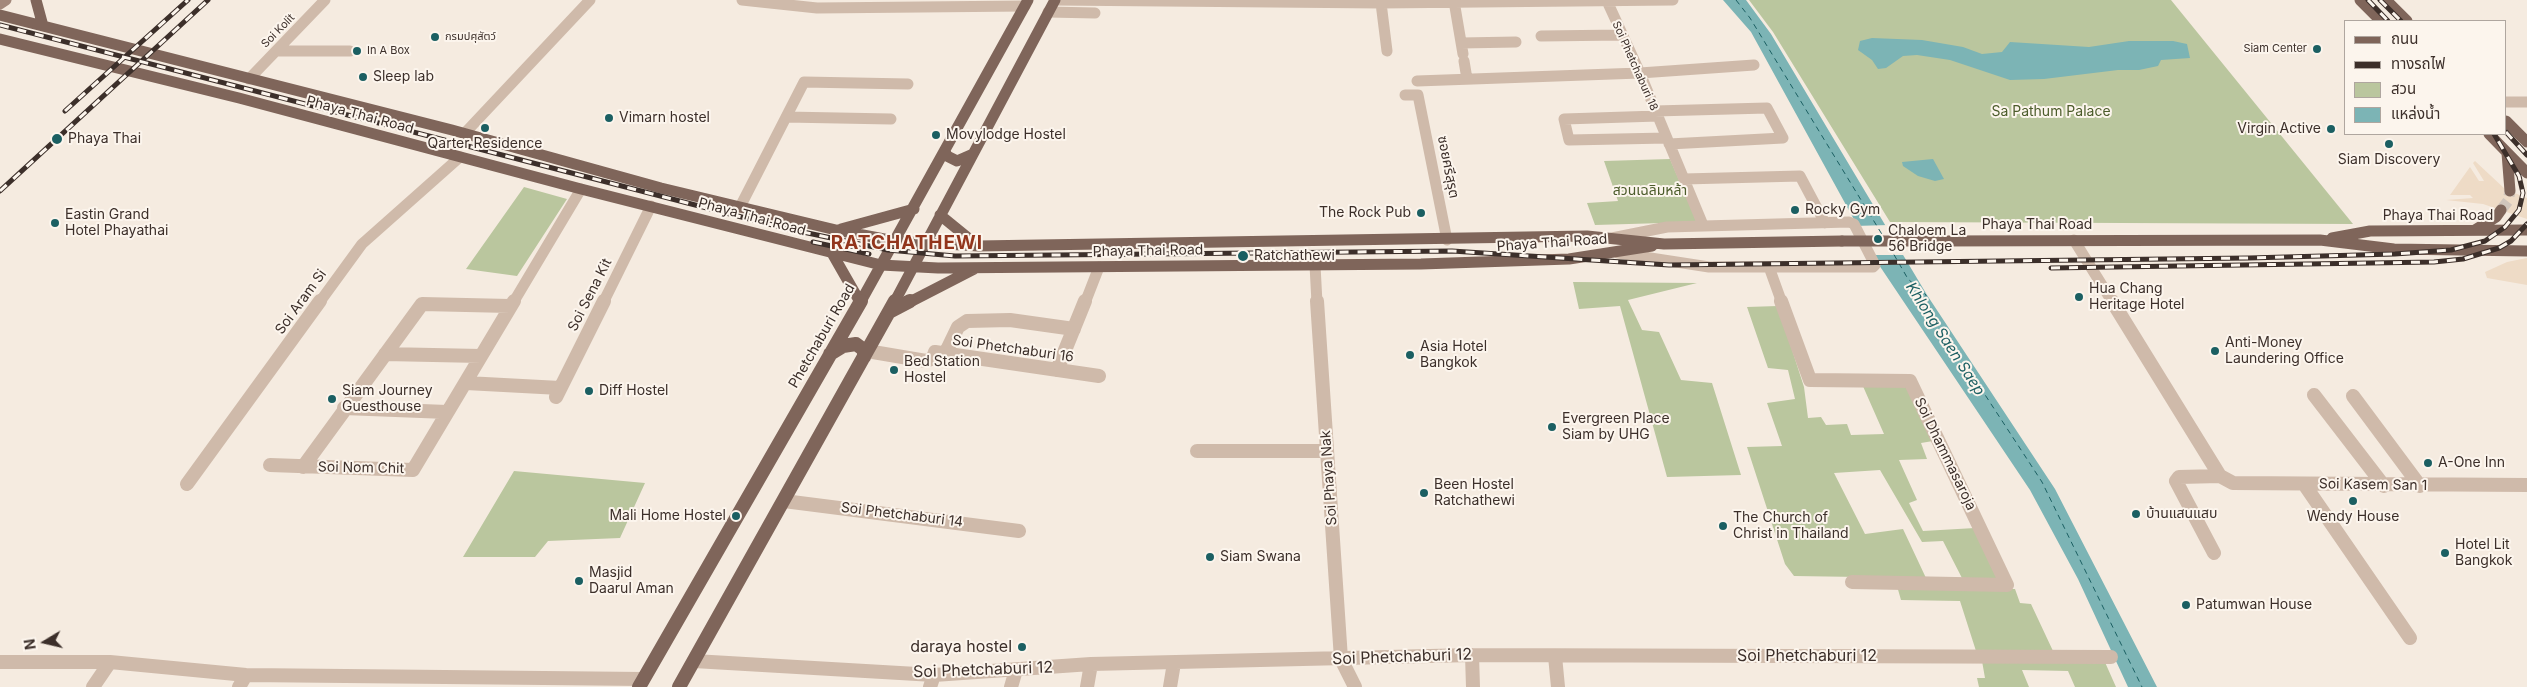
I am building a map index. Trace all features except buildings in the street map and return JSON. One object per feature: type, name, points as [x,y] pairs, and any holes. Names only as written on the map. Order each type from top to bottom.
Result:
[{"type":"main road","points":[[0,4],[6,0]]},
{"type":"main road","points":[[36,0],[43,26]]},
{"type":"main road","points":[[679,687],[888,312],[1055,0]]},
{"type":"main road","points":[[2360,0],[2380,20]]},
{"type":"main road","points":[[2386,0],[2406,20]]},
{"type":"main road","name":"Phetchaburi Road","points":[[641,683],[914,209],[1027,3]]},
{"type":"main road","name":"Phaya Thai Road","points":[[0,15],[740,207],[836,230],[895,241],[978,246],[1612,238],[1664,244],[1842,241],[2320,240],[2394,249],[2527,251]]},
{"type":"main road","name":"Phaya Thai Road","points":[[1,40],[239,98],[581,189],[881,265],[912,268],[1099,267],[1315,265],[1560,259],[1618,253],[1664,244]]},
{"type":"main road","points":[[2507,122],[2527,142]]},
{"type":"main road","points":[[2490,135],[2527,173]]},
{"type":"main road","points":[[946,151],[947,156],[957,161],[972,154]]},
{"type":"main road","points":[[2507,153],[2510,191]]},
{"type":"main road","points":[[836,230],[914,209]]},
{"type":"main road","points":[[2472,231],[2496,217],[2501,210]]},
{"type":"main road","points":[[940,215],[978,246]]},
{"type":"main road","name":"Phaya Thai Road","points":[[2320,240],[2370,231],[2527,230]]},
{"type":"main road","points":[[832,253],[860,302]]},
{"type":"main road","points":[[888,312],[976,268]]},
{"type":"main road","points":[[830,354],[843,346],[856,344],[864,350],[865,354]]},
{"type":"street","name":"Soi Kolit","points":[[249,79],[325,0]]},
{"type":"street","points":[[464,134],[590,0]]},
{"type":"street","points":[[742,0],[817,8],[1027,3]]},
{"type":"street","points":[[1055,0],[1343,1],[1380,3],[1673,0]]},
{"type":"street","points":[[1454,1],[1467,79]]},
{"type":"street","name":"Soi Phetchaburi 18","points":[[1607,1],[1640,73],[1703,225]]},
{"type":"street","points":[[1380,3],[1387,51]]},
{"type":"street","points":[[1048,12],[1095,13]]},
{"type":"street","points":[[1541,36],[1622,35]]},
{"type":"street","points":[[1461,43],[1516,42]]},
{"type":"street","points":[[276,51],[350,51]]},
{"type":"street","points":[[1417,81],[1640,73],[1754,65]]},
{"type":"street","points":[[740,207],[804,82],[908,84]]},
{"type":"street","name":"ซอยศรีสุรุต","points":[[1405,95],[1418,95],[1446,240]]},
{"type":"street","points":[[2507,102],[2527,102]]},
{"type":"street","points":[[1767,108],[1783,138],[1668,141],[1569,140],[1564,119],[1767,108]]},
{"type":"street","points":[[786,117],[891,119]]},
{"type":"street","name":"Soi Aram Si","points":[[187,484],[362,244],[460,157]]},
{"type":"street","points":[[1684,179],[1800,176],[1826,223]]},
{"type":"street","name":"Soi Nom Chit","points":[[270,465],[413,470],[581,189]]},
{"type":"street","name":"Soi Sena Kit","points":[[466,383],[558,392],[651,206]]},
{"type":"street","points":[[1612,238],[1667,227],[1848,222],[1854,224],[1876,265],[1873,267],[1709,267],[1618,253]]},
{"type":"street","points":[[2074,240],[2220,476]]},
{"type":"street","name":"Soi Phaya Nak","points":[[1315,265],[1341,660],[1355,687]]},
{"type":"street","points":[[1057,370],[1099,267]]},
{"type":"street","name":"Soi Dhammasaroja","points":[[1769,267],[1810,380],[1910,381],[2007,585],[1852,582]]},
{"type":"street","name":"Soi Nom Chit","points":[[303,467],[344,408],[422,304],[510,306]]},
{"type":"street","points":[[945,354],[958,327],[968,321],[1010,320],[1074,329]]},
{"type":"street","name":"Soi Phetchaburi 16","points":[[865,354],[926,360],[932,358],[935,352],[1099,376]]},
{"type":"street","points":[[384,354],[481,356]]},
{"type":"street","points":[[2314,395],[2384,486]]},
{"type":"street","points":[[2354,396],[2420,486]]},
{"type":"street","points":[[344,408],[447,412]]},
{"type":"street","points":[[1197,451],[1327,451]]},
{"type":"street","name":"Soi Kasem San 1","points":[[2214,553],[2176,481],[2179,477],[2220,476],[2233,483],[2384,486],[2527,485]]},
{"type":"street","points":[[2304,484],[2410,638]]},
{"type":"street","name":"Soi Phetchaburi 14","points":[[784,501],[1019,531]]},
{"type":"street","points":[[1472,655],[1474,687]]},
{"type":"street","name":"Soi Phetchaburi 12","points":[[694,661],[932,681],[1016,670],[1091,664],[1341,660],[1472,655],[2111,656]]},
{"type":"street","points":[[1556,656],[1558,687]]},
{"type":"street","points":[[0,662],[110,662],[243,681],[641,683]]},
{"type":"street","points":[[92,687],[110,662]]},
{"type":"street","points":[[1170,687],[1174,663]]},
{"type":"street","points":[[1087,687],[1091,664]]},
{"type":"street","points":[[1011,687],[1016,670]]},
{"type":"green space","name":"Sa Pathum Palace","points":[[1749,0],[2171,0],[2353,224],[1890,222],[1773,32]]},
{"type":"green space","name":"สวนเฉลิมหล้า","points":[[1670,159],[1697,222],[1595,225],[1587,203],[1618,201],[1604,161]]},
{"type":"green space","points":[[524,187],[567,199],[517,276],[466,269]]},
{"type":"green space","points":[[1573,282],[1697,283],[1628,300],[1642,330],[1659,332],[1681,380],[1712,383],[1741,475],[1667,477],[1620,306],[1579,309]]},
{"type":"green space","points":[[1778,306],[1804,387],[1808,418],[1821,417],[1826,425],[1847,424],[1851,435],[1884,434],[1862,384],[1907,383],[1933,441],[1921,443],[1927,459],[1899,460],[1917,500],[1909,503],[1923,531],[1975,528],[2001,581],[1963,580],[1943,541],[1922,542],[1880,470],[1834,473],[1865,534],[1903,529],[1926,578],[1794,576],[1785,564],[1747,447],[1782,446],[1767,403],[1795,399],[1788,370],[1768,368],[1747,307]]},
{"type":"green space","points":[[514,471],[645,483],[620,538],[548,541],[535,557],[463,557]]},
{"type":"green space","points":[[1897,586],[2015,589],[2020,603],[2031,604],[2053,651],[1976,651],[1960,601],[1901,600]]},
{"type":"green space","points":[[2104,660],[2116,687],[2075,687],[2068,671],[2022,670],[2029,687],[1979,687],[1977,678],[1985,678],[1982,661]]},
{"type":"shaded area","points":[[2475,161],[2505,189],[2527,198],[2527,219],[2483,204],[2446,200],[2473,198],[2470,195],[2450,195],[2470,167],[2479,181],[2484,181],[2473,163]]},
{"type":"shaded area","points":[[2527,258],[2527,285],[2487,278],[2485,272],[2507,262]]},
{"type":"water","name":"Khlong Saen Saep","points":[[1723,0],[1746,0],[1771,34],[1927,295],[2055,489],[2157,687],[2128,687],[2078,579],[2030,490],[1879,265],[1751,32]]},
{"type":"water","points":[[1872,38],[1922,40],[1963,47],[1982,54],[2002,52],[2010,42],[2089,47],[2129,41],[2173,41],[2187,44],[2190,58],[2161,60],[2158,66],[2139,70],[2118,70],[2044,79],[2010,80],[1950,60],[1917,55],[1903,56],[1886,68],[1878,69],[1872,60],[1858,50],[1860,41]]},
{"type":"water","points":[[1933,159],[1944,179],[1935,181],[1918,176],[1903,166],[1902,162]]},
{"type":"pier","points":[[1889,225],[1906,255],[1871,255],[1854,226]]},
{"type":"ferry route","points":[[1736,0],[1750,18],[1883,236]]},
{"type":"ferry route","points":[[1889,246],[1908,279],[1926,295],[1927,306],[2042,482],[2142,687]]},
{"type":"tunnel","points":[[2501,210],[2508,201],[2510,191]]},
{"type":"railway","points":[[125,57],[188,0]]},
{"type":"railway","points":[[141,62],[208,0]]},
{"type":"railway","points":[[2368,0],[2387,20]]},
{"type":"railway","points":[[2380,0],[2400,20]]},
{"type":"railway","points":[[0,25],[125,57]]},
{"type":"railway","points":[[65,111],[125,57]]},
{"type":"railway","points":[[125,57],[141,62]]},
{"type":"railway","points":[[0,191],[141,62]]},
{"type":"railway","points":[[141,62],[784,228],[888,250],[955,256],[1452,251],[1669,265],[2249,258],[2395,254],[2451,250],[2485,241],[2505,227],[2519,210],[2523,193],[2519,176],[2495,135]]},
{"type":"railway","points":[[2507,133],[2527,155]]},
{"type":"railway","points":[[2051,268],[2434,262],[2463,259],[2499,248],[2511,241],[2527,224]]},
{"type":"railway","points":[[813,242],[869,254]]},
{"type":"place","name":"กรมปศุสัตว์","points":[[435,37]]},
{"type":"place","name":"Siam Center","points":[[2317,49]]},
{"type":"place","name":"In A Box","points":[[357,51]]},
{"type":"place","name":"Sleep lab","points":[[363,77]]},
{"type":"place","name":"Vimarn hostel","points":[[609,118]]},
{"type":"place","name":"Qarter Residence","points":[[485,128]]},
{"type":"place","name":"Virgin Active","points":[[2331,129]]},
{"type":"place","name":"Movylodge Hostel","points":[[936,135]]},
{"type":"place","name":"Phaya Thai","points":[[57,139]]},
{"type":"place","name":"Siam Discovery","points":[[2389,144]]},
{"type":"place","name":"Rocky Gym","points":[[1795,210]]},
{"type":"place","name":"The Rock Pub","points":[[1421,213]]},
{"type":"place","name":"Eastin Grand Hotel Phayathai","points":[[55,223]]},
{"type":"place","name":"Chaloem La 56 Bridge","points":[[1878,239]]},
{"type":"place","name":"Ratchathewi","points":[[1243,256]]},
{"type":"place","name":"Hua Chang Heritage Hotel","points":[[2079,297]]},
{"type":"place","name":"Anti-Money Laundering Office","points":[[2215,351]]},
{"type":"place","name":"Asia Hotel Bangkok","points":[[1410,355]]},
{"type":"place","name":"Bed Station Hostel","points":[[894,370]]},
{"type":"place","name":"Diff Hostel","points":[[589,391]]},
{"type":"place","name":"Siam Journey Guesthouse","points":[[332,399]]},
{"type":"place","name":"Evergreen Place Siam by UHG","points":[[1552,427]]},
{"type":"place","name":"A-One Inn","points":[[2428,463]]},
{"type":"place","name":"Been Hostel Ratchathewi","points":[[1424,493]]},
{"type":"place","name":"Wendy House","points":[[2353,501]]},
{"type":"place","name":"บ้านแสนแสบ","points":[[2136,514]]},
{"type":"place","name":"Mali Home Hostel","points":[[736,516]]},
{"type":"place","name":"The Church of Christ in Thailand","points":[[1723,526]]},
{"type":"place","name":"Hotel Lit Bangkok","points":[[2445,553]]},
{"type":"place","name":"Siam Swana","points":[[1210,557]]},
{"type":"place","name":"Masjid Daarul Aman","points":[[579,581]]},
{"type":"place","name":"Patumwan House","points":[[2186,605]]},
{"type":"place","name":"daraya hostel","points":[[1022,647]]},
{"type":"district","name":"RATCHATHEWI","points":[[907,243]]}]
